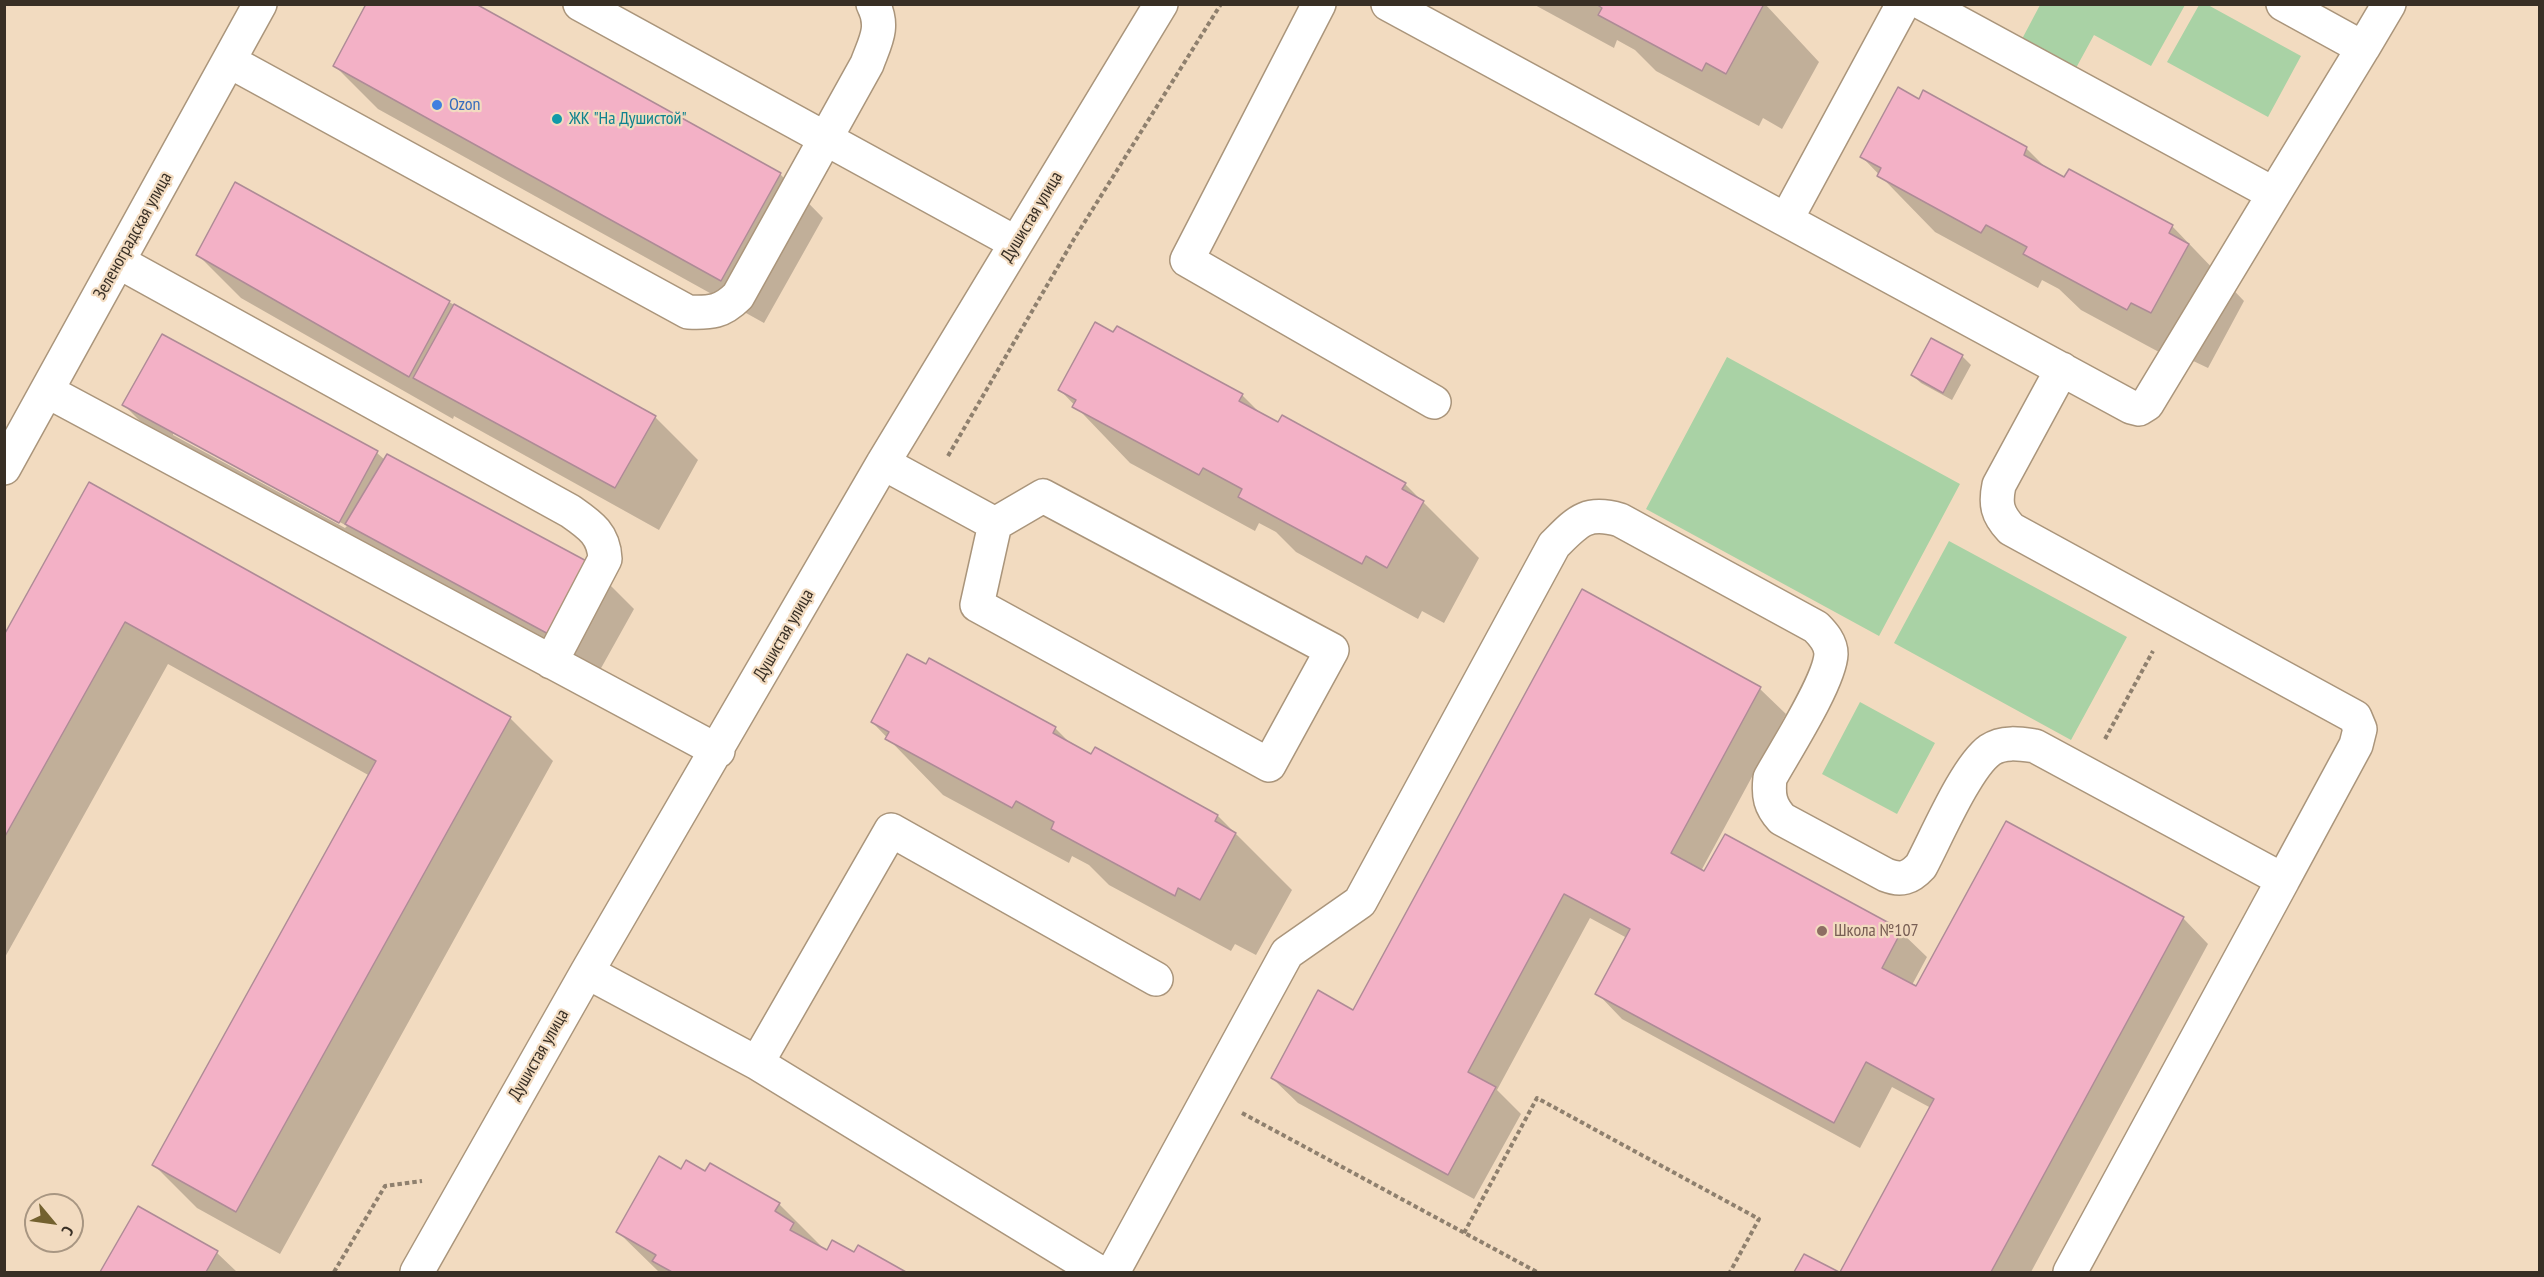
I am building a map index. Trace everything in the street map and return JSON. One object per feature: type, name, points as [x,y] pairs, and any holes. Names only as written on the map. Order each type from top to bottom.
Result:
[{"type":"street","name":"Зеленоградская улица","points":[[4,468],[260,4]]},
{"type":"street","points":[[580,4],[1016,243]]},
{"type":"street","points":[[229,61],[688,312],[710,313],[726,308],[738,296],[867,64],[877,36],[880,19],[873,4]]},
{"type":"street","name":"Душистая улица","points":[[417,1272],[587,972],[718,751],[883,463],[1161,4]]},
{"type":"street","points":[[1319,4],[1187,260],[1434,402]]},
{"type":"street","points":[[1388,4],[2131,407],[2139,409],[2147,404],[2389,4]]},
{"type":"street","points":[[1786,220],[1903,4]]},
{"type":"street","points":[[1924,4],[2274,194]]},
{"type":"street","points":[[2283,4],[2363,48]]},
{"type":"street","points":[[118,262],[570,511],[598,532],[605,545],[605,559],[551,662]]},
{"type":"street","points":[[2062,369],[1999,484],[1995,501],[1999,517],[2011,529],[2355,717],[2360,729],[2356,745],[2070,1272]]},
{"type":"street","points":[[47,391],[718,751]]},
{"type":"street","points":[[883,463],[995,524]]},
{"type":"street","points":[[1042,496],[1332,650],[1269,765],[977,605],[995,524],[1042,496]]},
{"type":"street","points":[[587,972],[757,1063],[1096,1271],[1210,1095],[1287,953],[1360,902],[1554,545],[1576,523],[1599,514],[1620,520],[1816,627],[1826,637],[1831,652],[1828,672],[1770,778],[1768,793],[1772,808],[1782,819],[1886,875],[1897,879],[1912,876],[1921,866],[1972,771],[1991,749],[2015,742],[2035,746],[2283,880]]},
{"type":"street","points":[[757,1063],[891,830],[1156,979]]},
{"type":"path","points":[[929,487],[1074,239],[1221,4]]},
{"type":"path","points":[[2086,774],[2172,616]]},
{"type":"path","points":[[1210,1095],[1537,1272]]},
{"type":"path","points":[[1464,1233],[1537,1098],[1759,1219],[1730,1272]]},
{"type":"path","points":[[334,1272],[384,1186],[471,1175]]},
{"type":"green space","points":[[2040,5],[2185,5],[2151,66],[2094,35],[2076,68],[2022,39]]},
{"type":"green space","points":[[2199,5],[2208,5],[2301,56],[2268,117],[2167,62]]},
{"type":"green space","points":[[1727,357],[1960,484],[1879,636],[1646,509]]},
{"type":"green space","points":[[1949,541],[2127,637],[2071,740],[1894,643]]},
{"type":"green space","points":[[1860,702],[1935,743],[1897,814],[1822,774]]},
{"type":"building","name":"ЖК \"На Душистой\"","points":[[366,4],[476,4],[781,173],[721,281],[333,66]]},
{"type":"building","points":[[1596,4],[1764,4],[1726,74],[1706,63],[1702,71],[1598,15],[1602,8]]},
{"type":"building","points":[[1898,87],[1919,99],[1923,90],[2027,147],[2024,155],[2064,177],[2069,169],[2173,225],[2169,233],[2189,244],[2151,313],[2131,303],[2127,310],[2023,254],[2027,247],[1986,225],[1981,233],[1877,176],[1881,168],[1860,157]]},
{"type":"building","points":[[235,182],[450,301],[409,377],[196,255]]},
{"type":"building","points":[[454,304],[656,416],[615,488],[413,378]]},
{"type":"building","points":[[1095,322],[1113,332],[1117,326],[1243,394],[1239,401],[1278,422],[1282,415],[1406,483],[1402,489],[1424,501],[1387,568],[1366,556],[1362,564],[1238,497],[1242,489],[1203,468],[1199,475],[1072,407],[1076,400],[1058,390]]},
{"type":"building","points":[[162,334],[378,451],[339,523],[122,405]]},
{"type":"building","points":[[1931,338],[1963,355],[1943,393],[1911,375]]},
{"type":"building","points":[[387,454],[592,564],[552,636],[345,524]]},
{"type":"building","points":[[89,482],[511,717],[236,1212],[152,1165],[376,761],[125,622],[4,838],[4,635]]},
{"type":"building","points":[[1582,589],[1761,687],[1671,853],[1704,871],[1725,834],[1902,930],[1882,968],[1916,986],[2006,821],[2184,917],[1991,1272],[1840,1272],[1934,1099],[1866,1062],[1834,1123],[1595,994],[1630,929],[1564,894],[1468,1072],[1496,1087],[1448,1175],[1271,1078],[1318,990],[1353,1010]]},
{"type":"building","points":[[907,654],[926,664],[929,658],[1056,727],[1053,733],[1091,754],[1095,747],[1218,815],[1215,821],[1236,833],[1200,900],[1178,888],[1175,896],[1051,829],[1054,822],[1016,801],[1012,808],[885,739],[889,732],[871,722]]},
{"type":"building","points":[[659,1156],[681,1169],[686,1160],[705,1171],[710,1163],[780,1203],[775,1211],[794,1223],[790,1230],[827,1250],[832,1240],[854,1252],[858,1245],[906,1272],[672,1272],[652,1261],[656,1255],[616,1232]]},
{"type":"building","points":[[138,1206],[218,1251],[206,1272],[100,1272]]},
{"type":"building","points":[[1804,1254],[1839,1272],[1794,1272]]},
{"type":"place","name":"Ozon","points":[[437,105]]},
{"type":"place","name":"ЖК \"На Душистой\"","points":[[557,119]]},
{"type":"place","name":"Школа №107","points":[[1822,931]]}]
